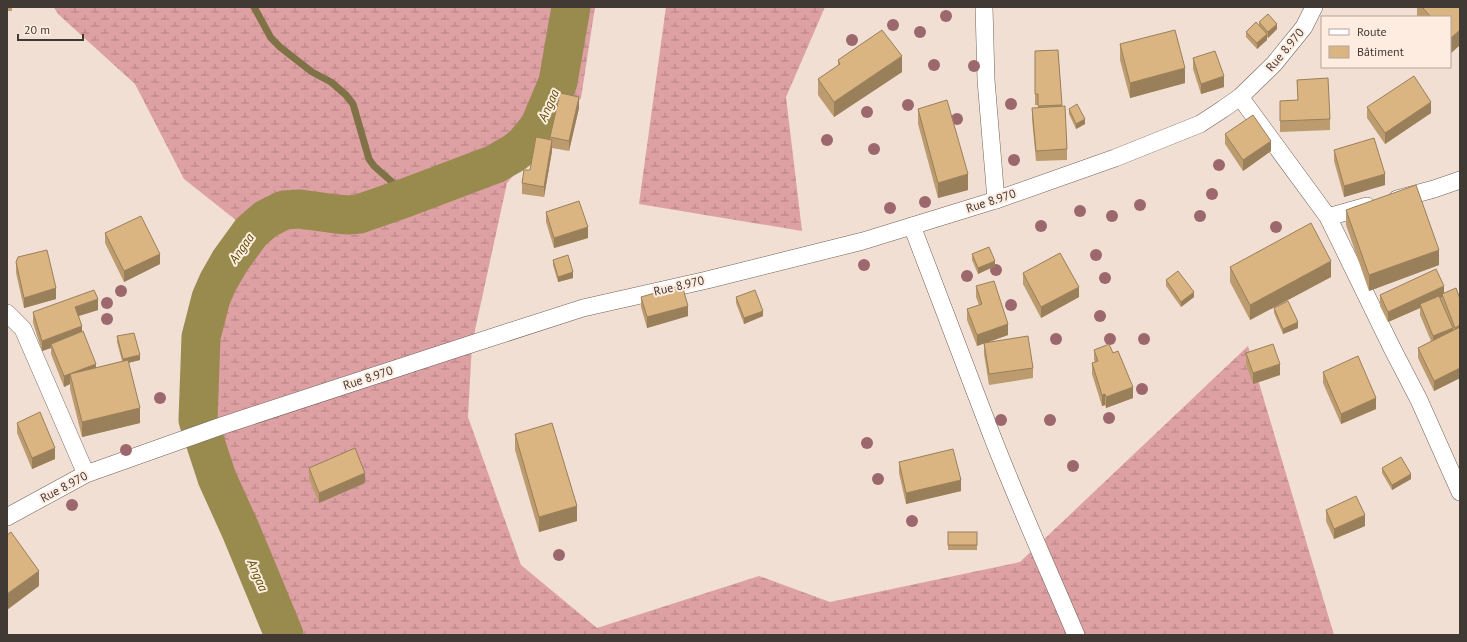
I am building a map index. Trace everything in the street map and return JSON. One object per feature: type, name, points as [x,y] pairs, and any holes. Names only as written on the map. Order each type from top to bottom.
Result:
[{"type":"street","points":[[984,7],[986,80],[996,200]]},
{"type":"street","name":"Rue 8.970","points":[[7,517],[86,474],[224,425],[583,308],[807,255],[912,226],[996,200],[1115,158],[1200,124],[1240,97],[1274,64],[1304,27],[1314,7]]},
{"type":"street","points":[[1240,97],[1328,217],[1419,400],[1458,483]]},
{"type":"street","points":[[1328,217],[1434,189],[1460,180]]},
{"type":"street","points":[[912,226],[1006,472],[1076,635]]},
{"type":"street","points":[[7,313],[23,329],[86,474]]},
{"type":"green space","points":[[54,7],[595,7],[581,98],[507,183],[472,344],[468,417],[521,565],[597,628],[759,576],[830,602],[1020,562],[1248,346],[1334,635],[284,635],[241,531],[217,478],[198,420],[201,337],[211,298],[230,261],[251,232],[184,179],[135,84],[58,14]]},
{"type":"green space","points":[[666,7],[825,7],[786,97],[802,231],[639,204]]},
{"type":"building","points":[[1422,7],[1460,7],[1460,30],[1451,38],[1451,16],[1430,16]]},
{"type":"building","points":[[1268,14],[1277,24],[1268,32],[1259,22]]},
{"type":"building","points":[[1256,22],[1267,34],[1257,43],[1246,32]]},
{"type":"building","points":[[882,30],[902,56],[834,102],[818,79],[840,64],[838,60]]},
{"type":"building","points":[[1175,30],[1185,68],[1130,83],[1120,44]]},
{"type":"building","points":[[1058,50],[1062,105],[1038,106],[1038,94],[1035,94],[1035,51]]},
{"type":"building","points":[[1215,51],[1224,76],[1201,84],[1193,58]]},
{"type":"building","points":[[1414,76],[1431,102],[1385,133],[1367,107]]},
{"type":"building","points":[[1328,78],[1330,119],[1280,121],[1280,101],[1298,100],[1297,80]]},
{"type":"building","points":[[560,93],[579,97],[569,141],[550,137]]},
{"type":"building","points":[[947,100],[968,174],[938,183],[918,109]]},
{"type":"building","points":[[1077,104],[1085,119],[1076,124],[1069,109]]},
{"type":"building","points":[[1065,106],[1067,149],[1036,151],[1032,108]]},
{"type":"building","points":[[1253,115],[1271,141],[1243,160],[1225,134]]},
{"type":"building","points":[[536,137],[552,140],[544,187],[522,183],[524,170],[530,170]]},
{"type":"building","points":[[1374,138],[1385,174],[1344,186],[1334,150]]},
{"type":"building","points":[[1416,185],[1439,250],[1369,275],[1346,210]]},
{"type":"building","points":[[579,201],[588,227],[554,238],[546,212]]},
{"type":"building","points":[[141,216],[160,254],[124,271],[105,233]]},
{"type":"building","points":[[1311,223],[1331,261],[1250,305],[1230,267]]},
{"type":"building","points":[[989,247],[995,261],[978,268],[972,254]]},
{"type":"building","points":[[47,250],[56,288],[24,298],[16,262],[18,257]]},
{"type":"building","points":[[1060,253],[1079,287],[1041,307],[1023,273]]},
{"type":"building","points":[[568,255],[573,272],[558,277],[553,260]]},
{"type":"building","points":[[1436,269],[1444,286],[1388,312],[1380,295]]},
{"type":"building","points":[[1178,271],[1194,292],[1181,302],[1166,280]]},
{"type":"building","points":[[994,281],[1008,324],[977,335],[967,309],[982,304],[976,286]]},
{"type":"building","points":[[682,285],[688,306],[647,317],[641,297]]},
{"type":"building","points":[[1456,288],[1460,299],[1460,325],[1455,328],[1442,294]]},
{"type":"building","points":[[94,290],[98,299],[75,307],[82,326],[42,341],[33,312]]},
{"type":"building","points":[[755,290],[763,311],[744,318],[736,297]]},
{"type":"building","points":[[1439,296],[1453,328],[1433,336],[1420,304]]},
{"type":"building","points":[[1288,301],[1298,322],[1283,329],[1274,308]]},
{"type":"building","points":[[1460,327],[1460,368],[1434,381],[1418,348]]},
{"type":"building","points":[[83,331],[96,364],[64,376],[51,344]]},
{"type":"building","points":[[134,333],[140,355],[123,359],[117,336]]},
{"type":"building","points":[[1028,336],[1033,368],[989,374],[984,343]]},
{"type":"building","points":[[1109,344],[1113,353],[1118,351],[1133,387],[1106,397],[1105,394],[1102,395],[1092,363],[1098,361],[1094,350]]},
{"type":"building","points":[[1273,344],[1280,364],[1253,373],[1246,353]]},
{"type":"building","points":[[1358,356],[1376,398],[1341,414],[1323,372]]},
{"type":"building","points":[[128,360],[140,408],[82,422],[70,374]]},
{"type":"building","points":[[40,412],[55,448],[32,458],[17,423]]},
{"type":"building","points":[[552,423],[577,506],[539,517],[515,434]]},
{"type":"building","points":[[355,448],[365,473],[319,493],[309,468]]},
{"type":"building","points":[[953,449],[961,480],[906,493],[899,462]]},
{"type":"building","points":[[1401,457],[1411,474],[1392,485],[1382,468]]},
{"type":"building","points":[[1356,496],[1365,515],[1334,529],[1326,510]]},
{"type":"building","points":[[11,532],[39,571],[7,594],[7,535]]},
{"type":"building","points":[[948,532],[977,532],[977,545],[948,545]]},
{"type":"waterway","points":[[254,7],[271,38],[280,47],[312,72],[331,82],[346,95],[353,104],[369,159],[374,166],[392,182],[405,198]]},
{"type":"waterway","name":"Angaa","points":[[284,635],[241,531],[217,478],[198,420],[201,337],[211,298],[218,282],[230,261],[251,232],[266,219],[284,210],[300,209],[336,214],[359,214],[495,164],[514,153],[524,145],[539,127],[558,82],[571,7]]}]
